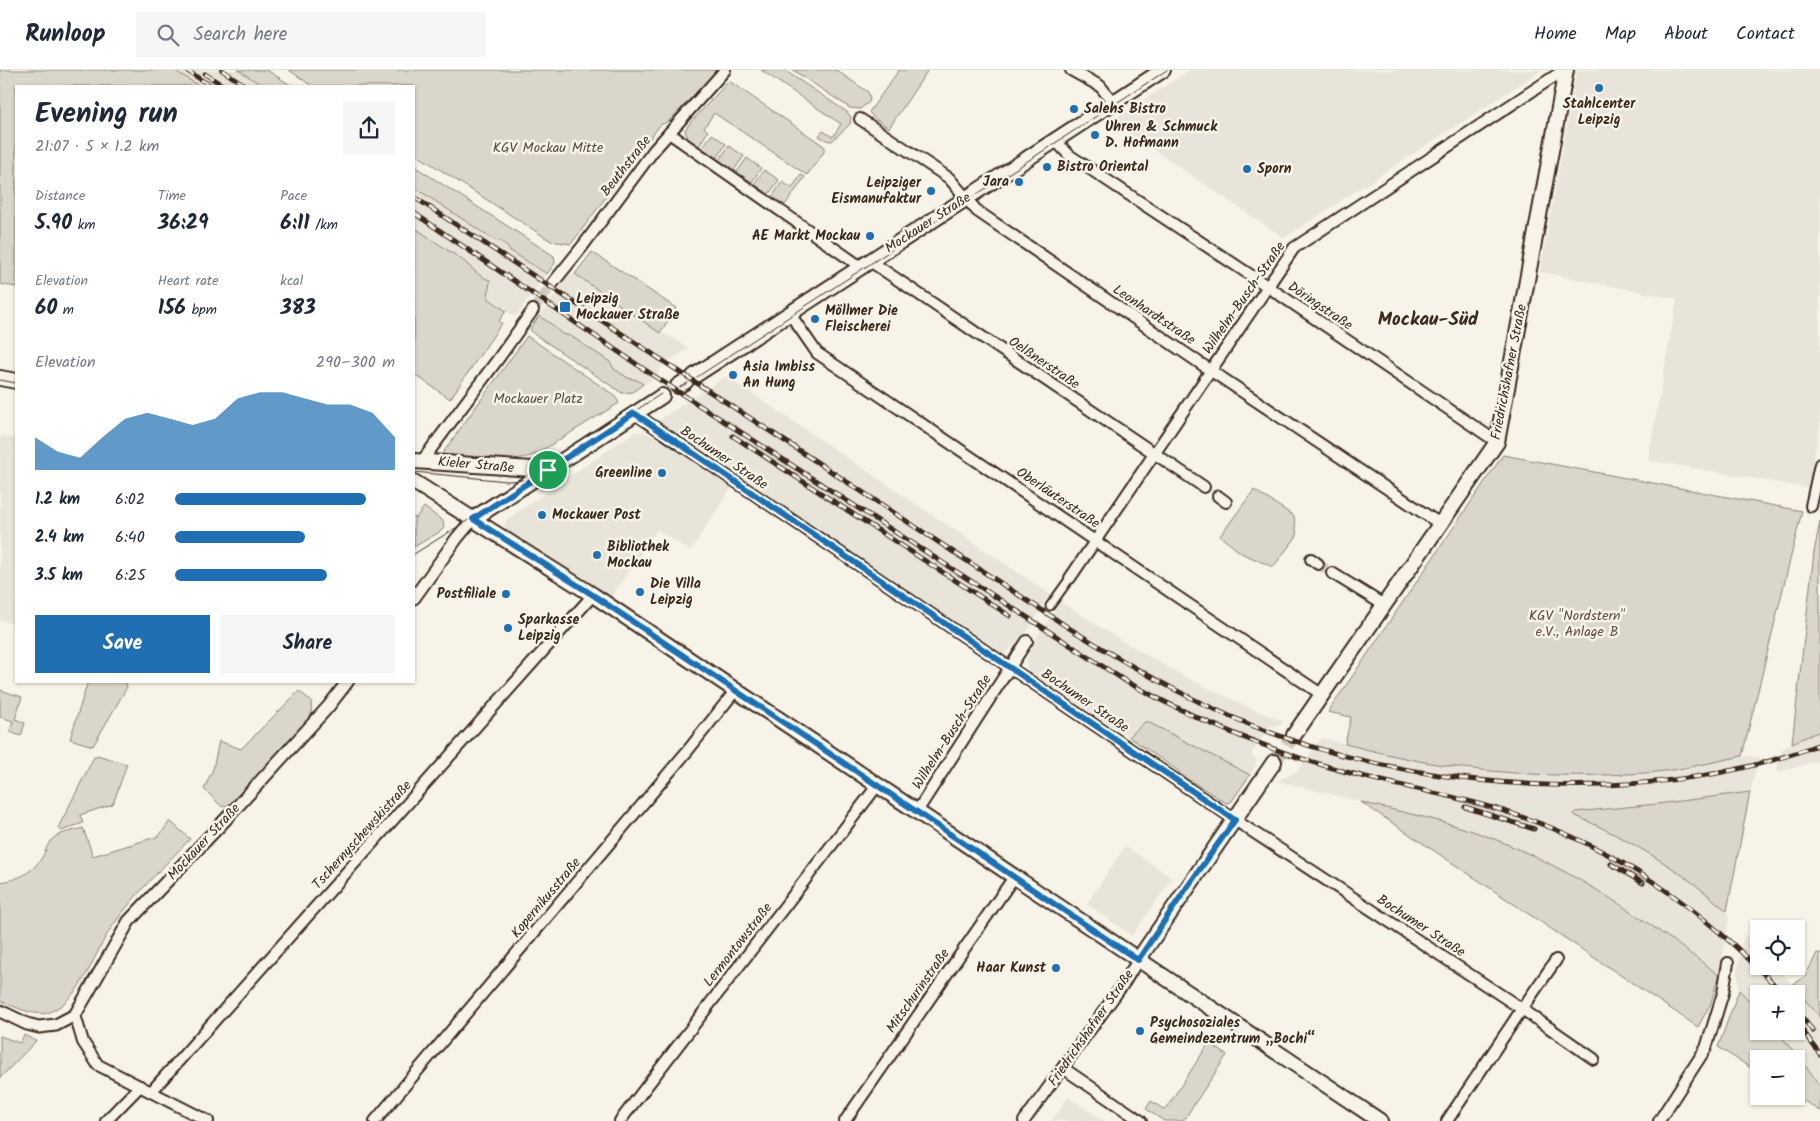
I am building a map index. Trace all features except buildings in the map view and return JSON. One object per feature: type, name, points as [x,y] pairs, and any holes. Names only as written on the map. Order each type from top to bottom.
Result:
[{"type":"main road","name":"Mockauer Straße","points":[[686,381],[1163,70]]},
{"type":"main road","name":"Friedrichshafner Straße","points":[[1294,735],[1497,442],[1565,70]]},
{"type":"main road","points":[[0,378],[15,381]]},
{"type":"main road","points":[[473,519],[543,470],[662,396]]},
{"type":"main road","name":"Kieler Straße","points":[[418,461],[543,470]]},
{"type":"main road","points":[[415,483],[593,595],[916,813],[1380,1121]]},
{"type":"main road","name":"Friedrichshafner Straße","points":[[1138,960],[1274,762]]},
{"type":"street","name":"Beuthstraße","points":[[553,283],[654,150],[725,70]]},
{"type":"street","points":[[1071,70],[1100,86],[1113,102]]},
{"type":"street","name":"Wilhelm-Busch-Straße","points":[[1050,606],[1294,248],[1565,70]]},
{"type":"street","name":"Leonhardtstraße","points":[[860,119],[949,178],[977,211],[1440,524]]},
{"type":"street","name":"Oelßnerstraße","points":[[669,133],[1204,487]]},
{"type":"street","name":"Döringstraße","points":[[1055,140],[1069,155],[1497,442]]},
{"type":"street","points":[[418,461],[498,359],[533,310]]},
{"type":"street","name":"Oberläuterstraße","points":[[790,314],[817,353],[1321,694]]},
{"type":"street","name":"Bochumer Straße","points":[[634,413],[1235,820],[1522,1009],[1594,1059]]},
{"type":"street","points":[[1811,506],[1820,464]]},
{"type":"street","points":[[415,597],[473,519]]},
{"type":"street","points":[[1332,572],[1384,605]]},
{"type":"street","name":"Tschernyschewskistraße","points":[[151,1092],[593,595]]},
{"type":"street","name":"Wilhelm-Busch-Straße","points":[[916,813],[1027,641]]},
{"type":"street","name":"Mockauer Straße","points":[[75,1015],[130,921],[328,707],[346,683]]},
{"type":"street","name":"Kopernikusstraße","points":[[375,1121],[689,749],[735,691]]},
{"type":"street","name":"Lermontowstraße","points":[[620,1121],[877,786]]},
{"type":"street","name":"Mitschurinstraße","points":[[844,1121],[1014,877]]},
{"type":"street","name":"Friedrichshafner Straße","points":[[1024,1121],[1124,983],[1138,960]]},
{"type":"street","points":[[1447,1121],[1556,960]]},
{"type":"street","points":[[1659,1121],[1706,1048],[1723,993],[1728,963]]},
{"type":"street","points":[[0,1011],[27,1024],[39,1027],[56,1025],[75,1015],[83,1042],[98,1065],[208,1121]]},
{"type":"street","points":[[1063,1068],[1141,1121]]},
{"type":"street","points":[[106,1121],[140,1086]]},
{"type":"shaded area","points":[[145,70],[267,70],[290,85],[168,85]]},
{"type":"shaded area","points":[[1190,70],[1542,70],[1284,238],[1111,121]]},
{"type":"shaded area","points":[[1577,70],[1820,70],[1820,425],[1808,488],[1648,460],[1677,299],[1540,272]]},
{"type":"shaded area","points":[[415,167],[554,256],[555,263],[515,317],[415,250]]},
{"type":"shaded area","points":[[570,274],[575,274],[660,333],[673,338],[688,348],[662,365],[658,373],[659,375],[633,392],[622,393],[534,334],[530,329]]},
{"type":"shaded area","points":[[726,376],[1050,594],[1025,635],[1003,655],[660,425],[659,420]]},
{"type":"shaded area","points":[[636,431],[651,434],[732,487],[690,551],[657,530],[609,600],[504,530],[506,520]]},
{"type":"shaded area","points":[[0,436],[15,438],[15,625],[0,620]]},
{"type":"shaded area","points":[[1061,602],[1124,642],[1191,680],[1248,707],[1284,721],[1281,725],[1270,726],[1251,754],[1257,760],[1253,771],[1231,802],[1226,803],[1180,774],[1129,737],[1028,671],[1026,661],[1034,641]]},
{"type":"shaded area","points":[[1820,731],[1820,760],[1776,773],[1781,751],[1792,743]]},
{"type":"shaded area","points":[[1324,738],[1376,752],[1441,765],[1508,773],[1577,776],[1645,773],[1685,768],[1742,756],[1759,757],[1750,792],[1575,812],[1574,814],[1645,850],[1683,875],[1727,911],[1729,920],[1719,975],[1621,904],[1573,875],[1529,854],[1453,825],[1277,781],[1298,771],[1318,742]]},
{"type":"shaded area","points":[[1125,846],[1172,878],[1132,936],[1087,904]]},
{"type":"shaded area","points":[[1744,934],[1750,940],[1750,975],[1784,975],[1792,985],[1750,985],[1750,1002],[1739,990],[1737,971]]},
{"type":"shaded area","points":[[1805,1000],[1820,1017],[1820,1087],[1805,1066],[1805,1050],[1792,1050],[1784,1040],[1805,1040]]},
{"type":"shaded area","points":[[1068,1097],[1104,1121],[1052,1121]]},
{"type":"green space","points":[[0,70],[174,70],[197,85],[15,85],[15,287],[0,284]]},
{"type":"green space","points":[[238,70],[267,70],[290,85],[261,85]]},
{"type":"green space","name":"KGV Mockau Mitte","points":[[289,70],[718,70],[669,121],[660,125],[571,244],[551,241],[415,154],[415,85],[311,85]]},
{"type":"green space","points":[[761,70],[784,70],[847,112],[851,117],[850,124],[832,141],[819,136],[823,131],[833,137],[841,124]]},
{"type":"green space","points":[[793,70],[836,70],[868,92],[869,102],[860,109],[850,108]]},
{"type":"green space","points":[[899,70],[928,70],[889,128],[874,118],[869,112]]},
{"type":"green space","points":[[729,81],[824,146],[824,152],[807,175],[714,113],[704,128],[708,131],[699,146],[688,139],[685,130]]},
{"type":"green space","points":[[712,134],[726,144],[717,158],[702,148]]},
{"type":"green space","points":[[729,146],[744,156],[734,170],[719,160]]},
{"type":"green space","points":[[747,158],[761,168],[752,182],[737,172]]},
{"type":"green space","points":[[415,167],[554,256],[555,263],[547,274],[509,250],[503,243],[494,240],[415,186]]},
{"type":"green space","points":[[764,170],[779,180],[769,194],[754,184]]},
{"type":"green space","points":[[801,175],[805,177],[785,205],[772,197],[782,182],[792,188]]},
{"type":"green space","points":[[415,228],[462,260],[481,276],[490,280],[488,298],[506,311],[499,321],[502,323],[450,399],[415,375]]},
{"type":"green space","points":[[592,252],[676,308],[660,333],[575,274]]},
{"type":"green space","points":[[539,316],[562,334],[571,336],[610,362],[614,369],[628,378],[643,384],[633,392],[622,393],[534,334],[530,329]]},
{"type":"green space","name":"Mockauer Platz","points":[[527,336],[614,395],[619,403],[536,454],[502,460],[442,454]]},
{"type":"green space","name":"KGV \"Nordstern\" e.V., Anlage B","points":[[1503,455],[1802,511],[1742,756],[1656,772],[1619,775],[1543,775],[1442,765],[1345,744],[1351,717],[1328,712]]},
{"type":"green space","points":[[1254,490],[1294,516],[1297,536],[1273,567],[1241,553],[1220,536]]},
{"type":"green space","points":[[424,507],[443,521],[444,528],[415,546],[416,518]]},
{"type":"green space","points":[[1820,522],[1820,731],[1792,743],[1814,552]]},
{"type":"green space","points":[[87,683],[126,683],[127,687],[93,746],[70,739]]},
{"type":"green space","points":[[0,690],[22,697],[15,719],[25,723],[21,736],[10,732],[13,721],[0,717]]},
{"type":"green space","points":[[299,691],[311,701],[312,716],[234,803],[222,807],[204,789],[213,769],[219,741],[241,749]]},
{"type":"green space","points":[[1146,721],[1250,775],[1231,802],[1226,803],[1180,774],[1129,737]]},
{"type":"green space","points":[[97,755],[127,764],[113,804],[80,815],[83,823],[61,831],[58,828],[94,757],[97,757]]},
{"type":"green space","points":[[1750,792],[1727,911],[1688,879],[1656,858],[1616,835],[1574,815],[1575,812]]},
{"type":"green space","points":[[1361,802],[1473,831],[1521,850],[1580,880],[1637,915],[1719,975],[1711,1003],[1698,1027]]},
{"type":"green space","points":[[170,821],[190,839],[150,880],[114,924],[80,985],[72,995],[62,1005],[50,1012],[39,1014],[25,1011],[0,1001],[0,882],[26,874],[40,860],[51,841],[64,833],[83,828],[93,856],[159,836]]},
{"type":"green space","points":[[1817,953],[1820,954],[1820,1017],[1805,1000],[1805,985],[1792,985],[1805,977]]},
{"type":"green space","points":[[1739,990],[1750,1002],[1750,1040],[1784,1040],[1792,1050],[1750,1050],[1750,1067],[1718,1047]]},
{"type":"green space","points":[[24,1035],[36,1041],[0,1078],[0,1036],[20,1043]]},
{"type":"green space","points":[[1209,1043],[1227,1055],[1183,1121],[1164,1121],[1146,1109],[1151,1101],[1165,1110]]},
{"type":"green space","points":[[1805,1066],[1820,1087],[1820,1111],[1805,1102]]},
{"type":"tunnel","points":[[533,310],[553,283]]},
{"type":"tunnel","points":[[1318,564],[1332,573]]},
{"type":"tunnel","points":[[1274,762],[1294,735]]},
{"type":"tram line","points":[[697,377],[1167,70]]},
{"type":"tram line","points":[[0,380],[15,383]]},
{"type":"tram line","points":[[680,387],[688,383]]},
{"type":"tram line","points":[[415,553],[661,394]]},
{"type":"tram line","points":[[415,472],[507,481],[528,480]]},
{"type":"railway","points":[[186,70],[209,85]]},
{"type":"railway","points":[[222,70],[244,85]]},
{"type":"railway","points":[[205,74],[222,85]]},
{"type":"railway","points":[[415,198],[1069,628],[1173,689],[1255,727],[1345,756],[1411,771],[1481,780],[1552,785],[1623,784],[1692,777],[1758,764],[1820,744]]},
{"type":"railway","points":[[415,214],[654,376],[1127,682],[1229,732],[1282,752],[1359,775],[1496,809],[1557,830],[1629,866],[1662,888],[1695,912],[1755,965],[1774,985]]},
{"type":"railway","points":[[733,436],[1010,616]]},
{"type":"railway","points":[[1465,807],[1534,829]]},
{"type":"railway","points":[[1611,864],[1643,883]]},
{"type":"railway","points":[[1805,1021],[1813,1031]]},
{"type":"railway","points":[[1805,1034],[1820,1054]]},
{"type":"place","name":"Stahlcenter Leipzig","points":[[1599,88]]},
{"type":"place","name":"Salehs Bistro","points":[[1074,109]]},
{"type":"place","name":"Uhren & Schmuck D. Hofmann","points":[[1095,135]]},
{"type":"place","name":"Bistro Oriental","points":[[1047,167]]},
{"type":"place","name":"Sporn","points":[[1247,169]]},
{"type":"place","name":"Jara","points":[[1019,182]]},
{"type":"place","name":"Leipziger Eismanufaktur","points":[[931,191]]},
{"type":"place","name":"AE Markt Mockau","points":[[870,236]]},
{"type":"place","name":"Leipzig Mockauer Straße","points":[[565,307]]},
{"type":"place","name":"Möllmer Die Fleischerei","points":[[815,319]]},
{"type":"place","name":"Asia Imbiss An Hung","points":[[733,375]]},
{"type":"place","name":"Greenline","points":[[662,473]]},
{"type":"place","name":"Mockauer Post","points":[[542,515]]},
{"type":"place","name":"Bibliothek Mockau","points":[[597,555]]},
{"type":"place","name":"Die Villa Leipzig","points":[[640,592]]},
{"type":"place","name":"Postfiliale","points":[[506,594]]},
{"type":"place","name":"Sparkasse Leipzig","points":[[508,628]]},
{"type":"place","name":"Haar Kunst","points":[[1056,968]]},
{"type":"place","name":"Psychosoziales Gemeindezentrum „Bochi“","points":[[1140,1031]]},
{"type":"district","name":"Mockau-Süd","points":[[1428,320]]},
{"type":"route","points":[[634,413],[1235,820],[1138,960],[593,595],[473,519],[548,470],[634,413]]}]
